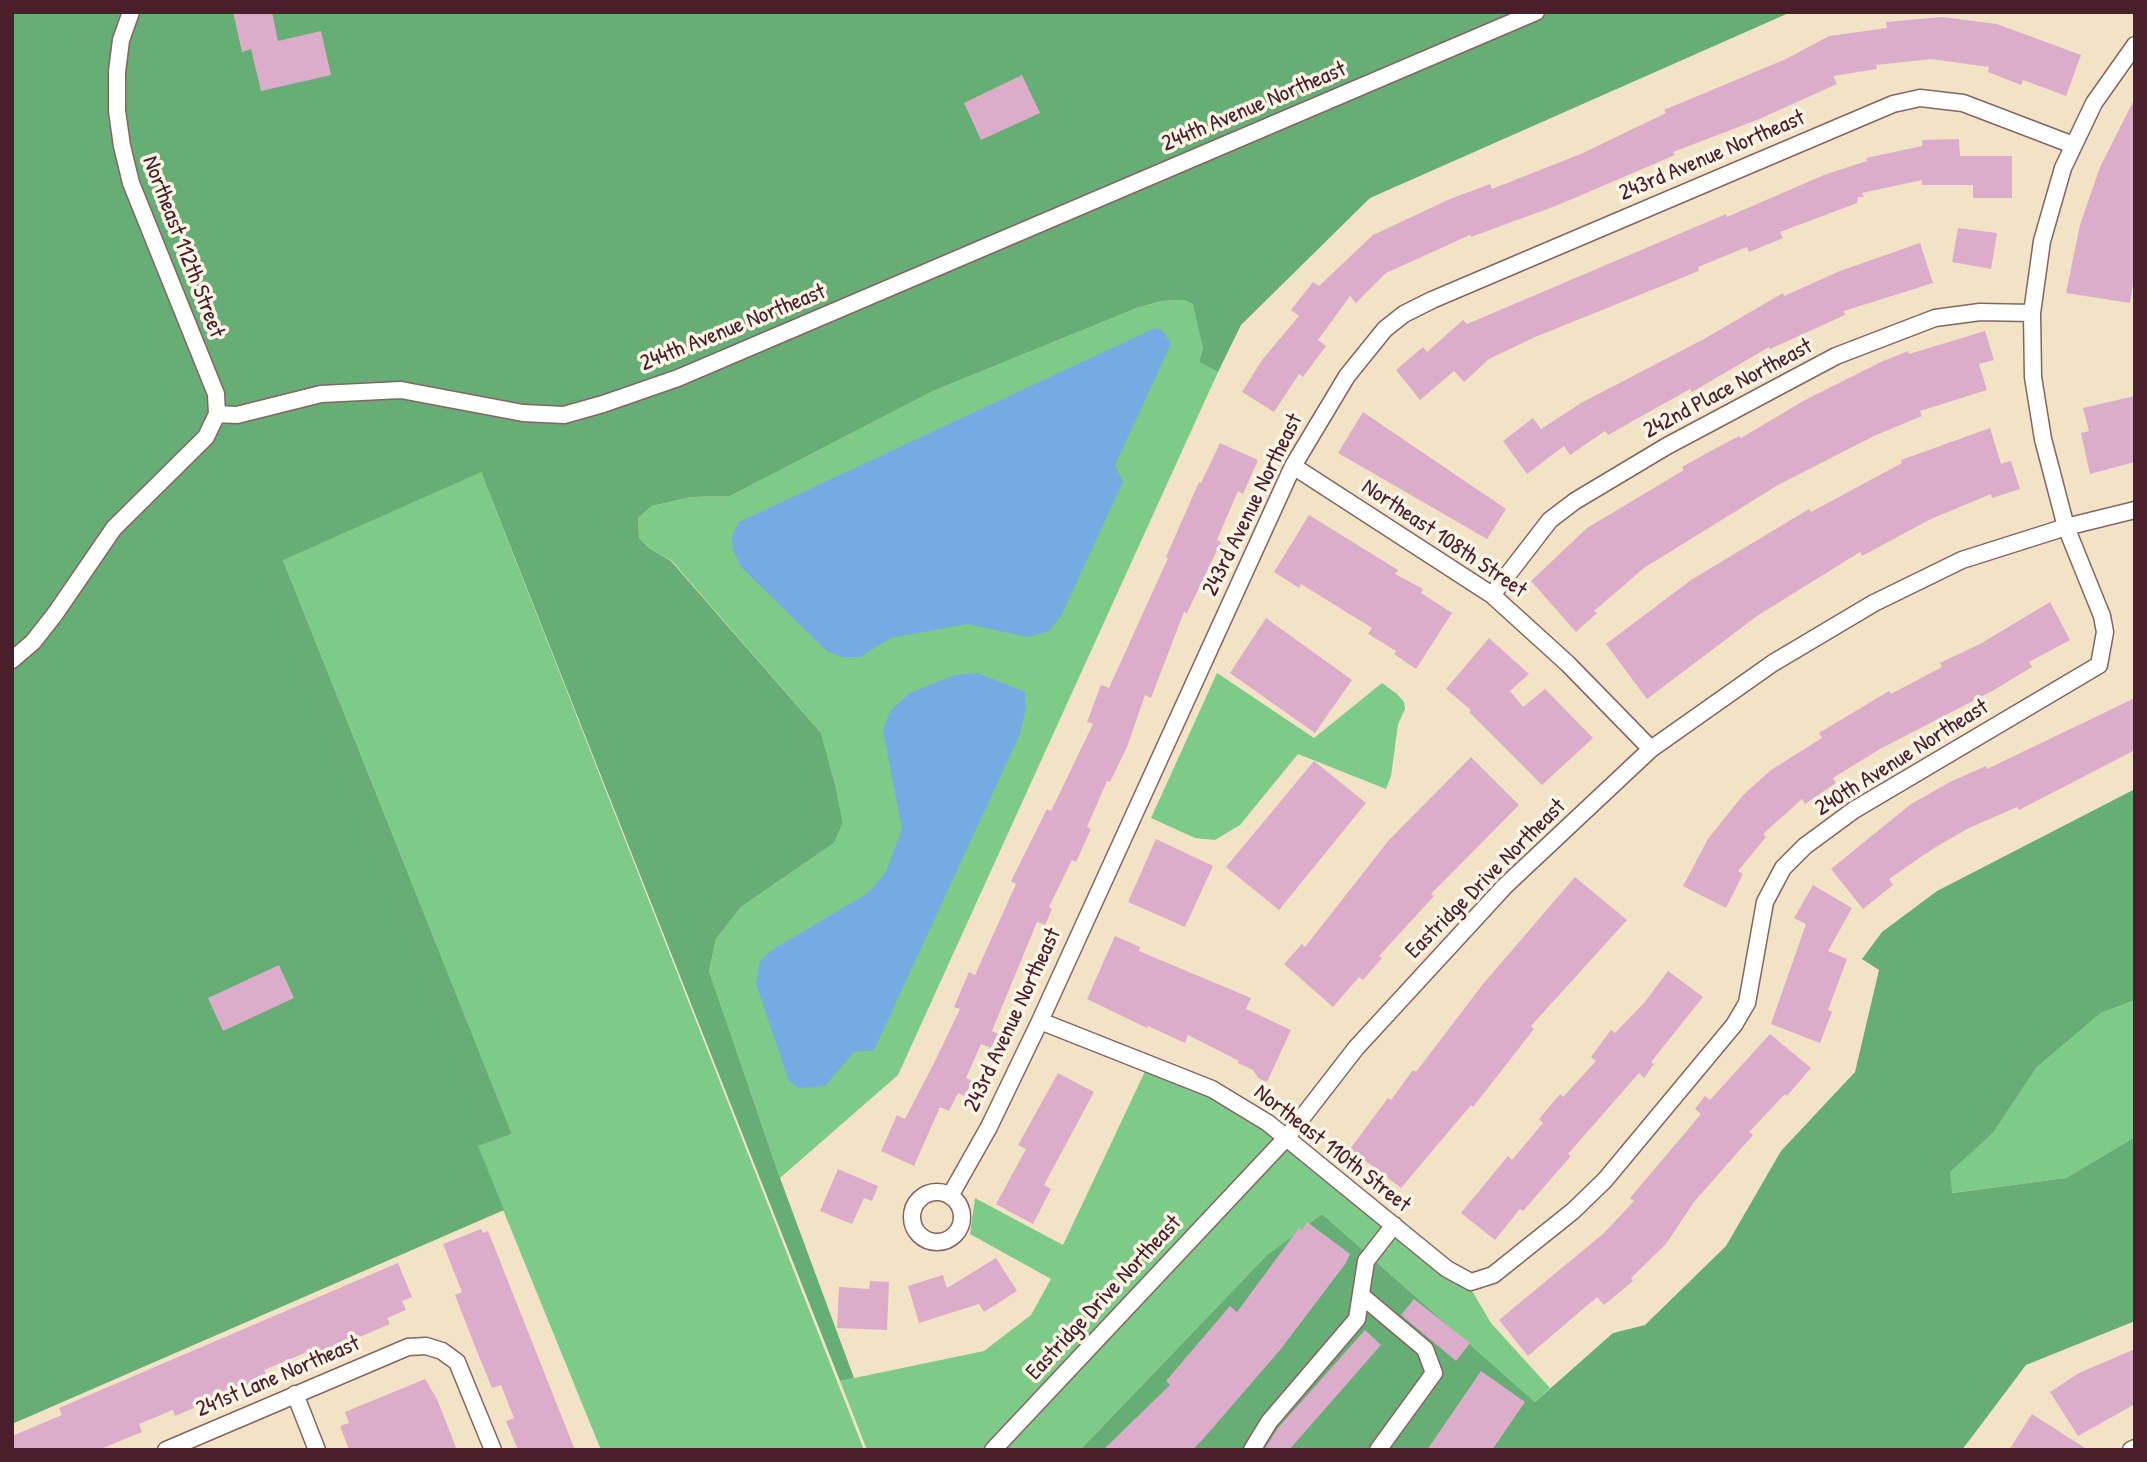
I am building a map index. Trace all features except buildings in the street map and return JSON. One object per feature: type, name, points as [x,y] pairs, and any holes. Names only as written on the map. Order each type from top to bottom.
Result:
[{"type":"street","name":"Northeast 112th Street","points":[[131,12],[121,40],[117,72],[117,111],[122,146],[131,183],[216,394],[217,414]]},
{"type":"street","name":"244th Avenue Northeast","points":[[217,414],[237,415],[321,394],[401,390],[523,413],[564,415],[603,404],[691,372],[1536,12]]},
{"type":"street","points":[[2066,527],[2036,404],[2032,313],[2042,242],[2052,200],[2073,145],[2094,103],[2135,45]]},
{"type":"street","name":"243rd Avenue Northeast","points":[[950,1196],[989,1127],[1040,1021],[1293,466],[1347,376],[1385,329],[1404,314],[1893,104],[1939,99],[1963,103],[2073,145]]},
{"type":"street","name":"242nd Place Northeast","points":[[1492,595],[1550,520],[1575,501],[1667,446],[1836,356],[1935,318],[1980,312],[2032,313]]},
{"type":"street","points":[[12,660],[33,642],[55,614],[114,528],[206,437],[217,414]]},
{"type":"street","name":"Northeast 108th Street","points":[[1293,466],[1492,595],[1568,664],[1651,749]]},
{"type":"street","name":"Eastridge Drive Northeast","points":[[993,1450],[1287,1137],[1356,1048],[1505,886],[1651,749],[1773,663],[1874,603],[1962,560],[2066,527],[2135,510]]},
{"type":"street","name":"240th Avenue Northeast","points":[[1471,1282],[1493,1275],[1573,1211],[1605,1180],[1734,1025],[1747,1003],[1765,902],[1783,868],[1805,846],[1854,810],[2099,665],[2105,632],[2102,616],[2066,527]]},
{"type":"street","name":"Northeast 110th Street","points":[[1040,1021],[1212,1089],[1287,1137],[1447,1269],[1471,1282]]},
{"type":"street","points":[[1252,1450],[1269,1422],[1357,1319],[1366,1261],[1394,1225]]},
{"type":"street","points":[[1362,1296],[1425,1349],[1434,1373],[1378,1450]]},
{"type":"street","name":"241st Lane Northeast","points":[[166,1450],[408,1347],[426,1346],[442,1351],[457,1362],[493,1450]]},
{"type":"street","points":[[295,1394],[317,1450]]},
{"type":"green space","points":[[12,12],[1791,12],[1370,198],[1241,325],[1218,372],[1199,362],[1203,348],[1193,304],[1184,300],[1161,301],[1137,308],[933,391],[730,496],[691,497],[652,506],[638,518],[639,538],[649,548],[671,561],[821,733],[836,788],[843,823],[834,843],[741,907],[716,939],[709,971],[780,1178],[854,1378],[840,1381],[481,472],[283,560],[512,1134],[478,1146],[504,1210],[12,1424]]},
{"type":"green space","points":[[1184,300],[1193,304],[1198,317],[1203,348],[1199,362],[1218,372],[898,1075],[780,1178],[709,971],[716,939],[741,907],[834,843],[843,823],[836,788],[821,733],[672,561],[649,548],[639,538],[638,518],[652,506],[691,497],[730,496],[933,391],[1137,308],[1161,301]]},
{"type":"green space","points":[[242,457],[481,472],[864,1450],[601,1450],[477,1146],[512,1134]]},
{"type":"green space","points":[[1217,673],[1314,738],[1382,683],[1397,694],[1404,702],[1405,709],[1398,724],[1391,776],[1386,789],[1298,754],[1240,825],[1215,840],[1195,838],[1151,818]]},
{"type":"green space","points":[[2135,789],[2135,1000],[2101,1013],[2037,1067],[1993,1133],[1950,1172],[1952,1193],[2066,1178],[2135,1137],[2135,1321],[2026,1365],[1962,1450],[1080,1450],[1267,1255],[1322,1214],[1535,1402],[1613,1333],[1645,1325],[1726,1246],[1781,1151],[1855,1072],[1879,970],[1862,959],[1882,932],[1937,891]]},
{"type":"green space","points":[[2135,1000],[2135,1137],[2066,1178],[1951,1193],[1949,1172],[1993,1133],[2037,1067],[2101,1013]]},
{"type":"green space","points":[[1149,1063],[1212,1089],[1465,1279],[1491,1323],[1550,1388],[1535,1402],[1322,1214],[1267,1255],[1080,1450],[867,1450],[840,1381],[984,1351],[1031,1315],[1051,1279],[970,1234],[975,1198],[1063,1245]]},
{"type":"water","points":[[1155,328],[1163,331],[1171,344],[1115,465],[1123,482],[1061,616],[1049,631],[1028,637],[967,624],[891,638],[860,657],[842,657],[827,651],[741,567],[733,550],[732,536],[739,522]]},
{"type":"water","points":[[978,673],[1025,692],[1026,707],[1020,734],[874,1050],[854,1052],[825,1086],[798,1088],[789,1081],[756,984],[760,961],[772,950],[868,893],[886,872],[902,829],[883,730],[890,711],[910,693],[955,675]]}]
